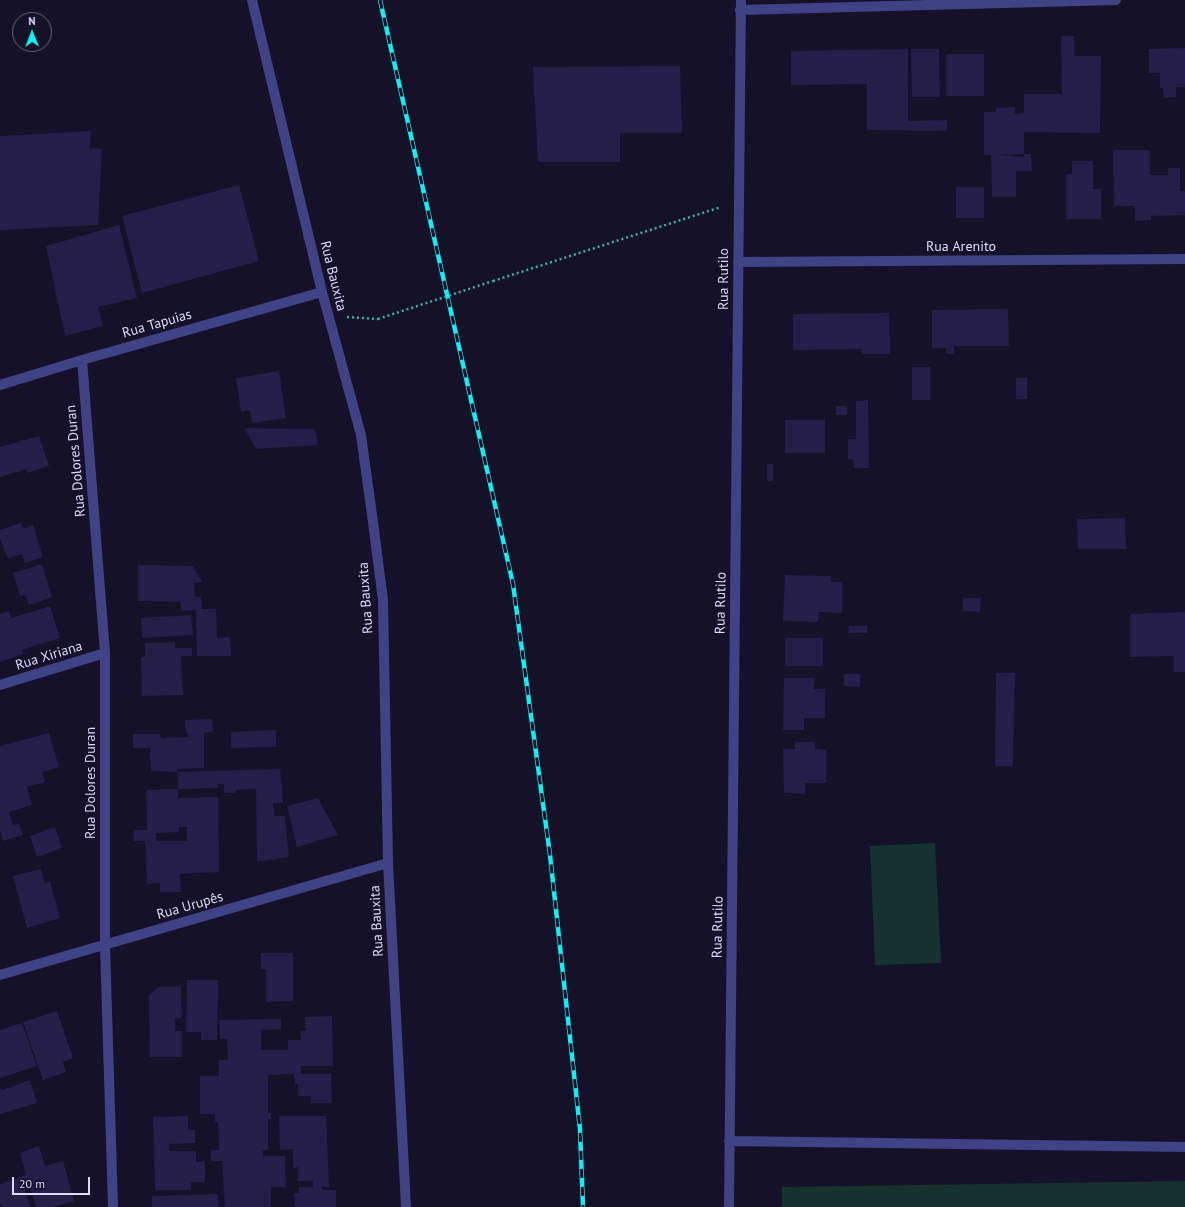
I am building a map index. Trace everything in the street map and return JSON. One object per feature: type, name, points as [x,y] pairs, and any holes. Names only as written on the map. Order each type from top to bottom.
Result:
[{"type":"street","name":"Rua Bauxita","points":[[252,0],[322,292],[360,435],[382,600],[388,863],[406,1207]]},
{"type":"street","points":[[740,5],[1116,0]]},
{"type":"street","name":"Rua Rutilo","points":[[729,1207],[740,5]]},
{"type":"street","name":"Rua Arenito","points":[[738,262],[1185,259]]},
{"type":"street","name":"Rua Tapuias","points":[[0,385],[82,360],[322,292]]},
{"type":"street","name":"Rua Dolores Duran","points":[[82,360],[105,653],[105,945],[112,1207]]},
{"type":"street","name":"Rua Xiriana","points":[[0,686],[105,653]]},
{"type":"street","name":"Rua Urupês","points":[[0,976],[388,863]]},
{"type":"street","points":[[730,1141],[1185,1147]]},
{"type":"path","points":[[329,315],[378,319],[493,280],[738,202]]},
{"type":"green space","points":[[935,843],[941,963],[875,965],[870,846]]},
{"type":"green space","points":[[1185,1181],[1185,1207],[782,1207],[782,1187]]},
{"type":"building","points":[[1061,36],[1074,36],[1074,56],[1101,56],[1100,133],[1024,132],[1024,154],[1031,154],[1032,171],[1016,171],[1016,197],[992,197],[991,155],[984,155],[984,112],[996,112],[996,108],[1015,107],[1015,114],[1024,113],[1024,94],[1062,94]],"holes":[[[1024,154],[1024,157],[997,155]]]},
{"type":"building","points":[[1185,48],[1185,87],[1176,87],[1176,97],[1164,98],[1163,88],[1160,88],[1160,73],[1149,73],[1149,49]]},
{"type":"building","points":[[908,49],[908,121],[947,120],[947,131],[867,130],[867,84],[791,85],[791,51]]},
{"type":"building","points":[[911,49],[939,49],[940,97],[912,97]]},
{"type":"building","points":[[946,54],[984,54],[984,96],[946,96]]},
{"type":"building","points":[[680,66],[682,133],[620,133],[620,162],[538,162],[533,67]]},
{"type":"building","points":[[91,131],[90,148],[102,149],[98,225],[0,230],[0,136]]},
{"type":"building","points":[[1113,150],[1150,150],[1150,175],[1168,175],[1168,168],[1180,168],[1180,191],[1185,191],[1185,215],[1151,216],[1151,220],[1135,221],[1135,206],[1114,206]]},
{"type":"building","points":[[1072,161],[1093,161],[1093,189],[1101,189],[1101,219],[1066,219],[1066,174],[1072,174]]},
{"type":"building","points":[[239,185],[259,261],[142,293],[122,216]]},
{"type":"building","points":[[956,187],[984,187],[984,218],[956,218]]},
{"type":"building","points":[[119,225],[137,298],[98,307],[103,326],[65,336],[46,246]]},
{"type":"building","points":[[1008,309],[1009,346],[954,346],[954,354],[946,354],[946,348],[932,348],[932,310]]},
{"type":"building","points":[[889,313],[890,354],[862,354],[862,349],[793,350],[793,314]]},
{"type":"building","points":[[912,367],[930,367],[930,400],[912,400]]},
{"type":"building","points":[[279,371],[286,418],[252,423],[250,410],[241,412],[236,378]]},
{"type":"building","points":[[1016,378],[1027,378],[1027,399],[1016,399]]},
{"type":"building","points":[[868,400],[869,468],[854,468],[853,459],[848,459],[848,439],[856,439],[856,401]]},
{"type":"building","points":[[836,406],[847,406],[847,415],[836,415]]},
{"type":"building","points":[[785,420],[825,420],[825,453],[785,453]]},
{"type":"building","points":[[244,428],[315,429],[318,445],[256,449]]},
{"type":"building","points":[[39,436],[49,466],[27,473],[26,469],[0,477],[0,447]]},
{"type":"building","points":[[767,464],[773,464],[773,481],[767,481]]},
{"type":"building","points":[[1125,518],[1126,549],[1078,549],[1077,519]]},
{"type":"building","points":[[21,523],[23,528],[33,525],[43,557],[25,563],[22,554],[8,559],[0,539],[0,530]]},
{"type":"building","points":[[42,564],[52,597],[29,605],[25,595],[20,596],[13,573]]},
{"type":"building","points":[[138,565],[193,566],[202,582],[194,583],[195,597],[201,597],[202,609],[216,609],[217,638],[230,637],[231,656],[197,656],[196,610],[181,611],[181,602],[138,601]]},
{"type":"building","points":[[785,575],[831,576],[831,582],[842,582],[842,613],[819,612],[818,622],[783,621]]},
{"type":"building","points":[[963,598],[981,598],[980,612],[963,611]]},
{"type":"building","points":[[50,606],[60,638],[22,650],[23,654],[0,662],[0,614],[9,611],[11,618]]},
{"type":"building","points":[[1185,612],[1185,672],[1174,672],[1174,656],[1130,657],[1130,614]]},
{"type":"building","points":[[191,615],[193,635],[142,638],[141,618]]},
{"type":"building","points":[[848,626],[867,626],[867,633],[849,633]]},
{"type":"building","points":[[785,638],[823,638],[823,666],[785,666]]},
{"type":"building","points":[[175,642],[175,648],[192,648],[192,656],[181,656],[183,695],[142,696],[141,657],[145,657],[145,643]]},
{"type":"building","points":[[996,673],[1015,673],[1013,766],[995,766]]},
{"type":"building","points":[[844,674],[860,674],[860,687],[844,686]]},
{"type":"building","points":[[784,678],[815,678],[814,689],[825,689],[825,718],[804,718],[804,730],[783,730]]},
{"type":"building","points":[[212,719],[213,732],[204,733],[204,768],[177,769],[177,772],[151,771],[150,748],[133,748],[133,734],[160,734],[161,738],[188,737],[188,733],[186,733],[185,720]]},
{"type":"building","points":[[276,730],[276,747],[231,748],[231,732]]},
{"type":"building","points":[[49,733],[59,767],[42,772],[45,782],[27,787],[32,805],[9,812],[13,825],[19,823],[23,835],[3,841],[0,830],[0,746]]},
{"type":"building","points":[[795,742],[815,742],[815,749],[826,750],[826,783],[805,783],[805,794],[784,793],[783,749],[795,749]]},
{"type":"building","points":[[280,769],[283,803],[273,803],[274,816],[285,816],[289,857],[257,862],[256,789],[236,790],[236,793],[224,793],[224,784],[218,784],[218,788],[178,789],[177,772]]},
{"type":"building","points":[[178,789],[178,798],[218,797],[219,872],[180,874],[181,892],[160,892],[160,883],[147,884],[145,841],[134,841],[134,830],[147,830],[146,790]],"holes":[[[179,827],[187,827],[187,841],[156,841],[156,833],[179,832]]]},
{"type":"building","points":[[318,798],[338,835],[297,847],[287,806]]},
{"type":"building","points":[[55,827],[62,848],[37,857],[30,836]]},
{"type":"building","points":[[41,869],[45,883],[50,881],[60,918],[27,928],[13,876]]},
{"type":"building","points":[[261,953],[293,953],[293,1001],[266,1002],[266,969],[261,969]]},
{"type":"building","points":[[187,980],[218,980],[217,1040],[201,1040],[201,1032],[186,1032]]},
{"type":"building","points":[[181,986],[182,1018],[175,1018],[175,1031],[182,1031],[182,1057],[150,1057],[149,995],[158,987]]},
{"type":"building","points":[[57,1011],[73,1058],[63,1062],[66,1072],[43,1080],[23,1022]]},
{"type":"building","points":[[332,1016],[333,1066],[301,1066],[301,1074],[331,1074],[332,1103],[311,1103],[311,1096],[298,1096],[298,1084],[295,1084],[294,1074],[268,1075],[268,1113],[271,1113],[271,1119],[268,1119],[268,1150],[263,1150],[263,1156],[285,1156],[286,1187],[271,1187],[271,1207],[225,1207],[222,1161],[211,1161],[211,1150],[219,1150],[218,1122],[215,1122],[215,1114],[200,1114],[200,1076],[219,1076],[219,1060],[228,1060],[227,1039],[220,1039],[219,1020],[281,1019],[281,1029],[261,1030],[261,1050],[288,1050],[288,1040],[301,1040],[300,1031],[306,1031],[305,1017]]},
{"type":"building","points":[[22,1023],[37,1066],[0,1078],[0,1030]]},
{"type":"building","points":[[30,1080],[37,1103],[0,1114],[0,1088],[2,1090]]},
{"type":"building","points":[[188,1116],[188,1129],[195,1130],[195,1143],[169,1144],[169,1151],[196,1151],[196,1162],[205,1161],[205,1182],[191,1182],[191,1190],[155,1190],[153,1117]]},
{"type":"building","points":[[279,1116],[326,1116],[329,1187],[322,1187],[322,1190],[336,1190],[336,1207],[295,1207],[294,1193],[299,1193],[299,1187],[313,1187],[313,1181],[298,1181],[298,1167],[293,1168],[293,1149],[280,1150]]},
{"type":"building","points":[[39,1146],[45,1166],[63,1161],[74,1201],[52,1207],[36,1207],[30,1187],[25,1189],[30,1207],[3,1207],[0,1203],[0,1184],[26,1175],[20,1153]]},
{"type":"building","points":[[218,1194],[218,1207],[152,1207],[152,1196]]},
{"type":"railway","points":[[380,0],[513,584],[550,855],[580,1129],[583,1207]]}]
